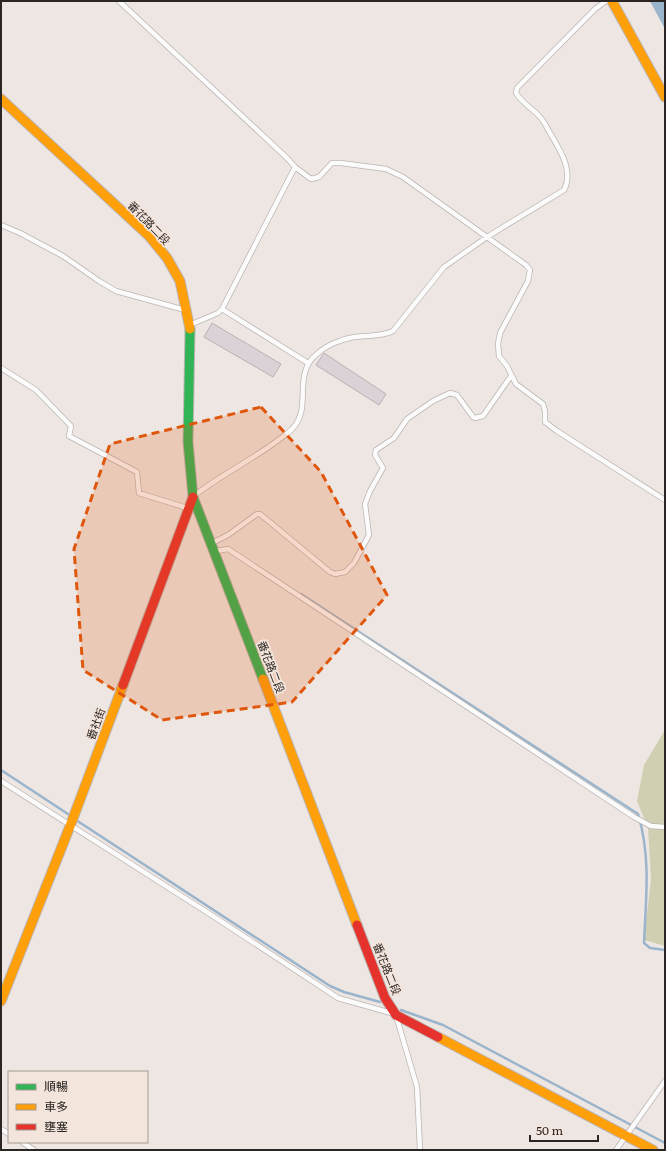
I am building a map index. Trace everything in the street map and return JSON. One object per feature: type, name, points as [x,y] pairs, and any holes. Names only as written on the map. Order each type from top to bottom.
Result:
[{"type":"main road","points":[[612,1],[665,97]]},
{"type":"main road","name":"番花路二段","points":[[1,99],[149,236],[167,258],[180,281],[190,325],[188,442],[193,496],[385,998],[396,1015],[653,1150]]},
{"type":"main road","name":"番社街","points":[[1,1001],[73,821],[193,496]]},
{"type":"lane","points":[[119,1],[295,167],[311,179],[319,177],[332,163],[386,169],[403,177],[526,265],[530,270],[528,281],[500,333],[498,344],[499,356],[507,366],[516,384],[543,404],[546,411],[545,422],[556,431],[665,500]]},
{"type":"lane","points":[[193,496],[211,483],[265,450],[293,428],[301,416],[304,373],[308,363],[318,353],[336,343],[352,337],[386,334],[392,331],[444,267],[487,237],[564,190],[568,184],[567,168],[563,154],[540,117],[521,101],[516,93],[517,88],[595,9],[606,1]]},
{"type":"lane","points":[[190,325],[218,313],[222,309],[295,167]]},
{"type":"lane","points":[[1,225],[20,232],[63,256],[116,291],[186,310]]},
{"type":"lane","points":[[222,309],[308,363]]},
{"type":"lane","points":[[1,368],[36,390],[71,426],[69,436],[137,472],[139,493],[189,509]]},
{"type":"lane","points":[[212,547],[257,514],[260,514],[330,572],[335,574],[345,572],[354,563],[369,535],[365,504],[370,491],[383,468],[375,455],[376,450],[394,438],[407,418],[433,401],[450,393],[457,395],[473,417],[483,416],[512,376]]},
{"type":"lane","points":[[212,547],[228,549],[636,818],[651,826],[665,827]]},
{"type":"lane","points":[[1,781],[73,821],[216,918],[338,998],[396,1015],[417,1087],[420,1150]]},
{"type":"lane","points":[[616,1150],[665,1081]]},
{"type":"lane","points":[[24,1143],[34,1150]]},
{"type":"highlighted area","points":[[261,407],[321,472],[387,595],[292,702],[162,720],[83,670],[74,549],[110,444]]},
{"type":"green space","points":[[665,730],[665,946],[644,940],[651,879],[648,828],[637,801],[644,765]]},
{"type":"water","points":[[650,1],[665,1],[665,29],[651,3]]},
{"type":"building","points":[[212,323],[281,364],[273,377],[204,337]]},
{"type":"building","points":[[324,353],[386,394],[379,405],[316,365]]},
{"type":"waterway","points":[[301,594],[638,814],[645,846],[647,878],[644,943],[650,948],[665,950]]},
{"type":"waterway","points":[[1,770],[71,816]]},
{"type":"waterway","points":[[76,820],[330,986],[344,992],[380,1002]]},
{"type":"waterway","points":[[401,1010],[443,1025],[665,1143]]},
{"type":"traffic: fast","points":[[190,329],[188,442],[193,497],[263,679]]},
{"type":"traffic: slow","points":[[612,1],[665,97]]},
{"type":"traffic: slow","points":[[1,99],[149,236],[167,258],[180,281],[190,329]]},
{"type":"traffic: slow","points":[[263,679],[357,925]]},
{"type":"traffic: slow","points":[[1,1001],[72,821],[123,685]]},
{"type":"traffic: slow","points":[[438,1037],[653,1150]]},
{"type":"traffic: jam","points":[[123,685],[193,497]]},
{"type":"traffic: jam","points":[[357,925],[385,998],[396,1015],[438,1037]]}]
